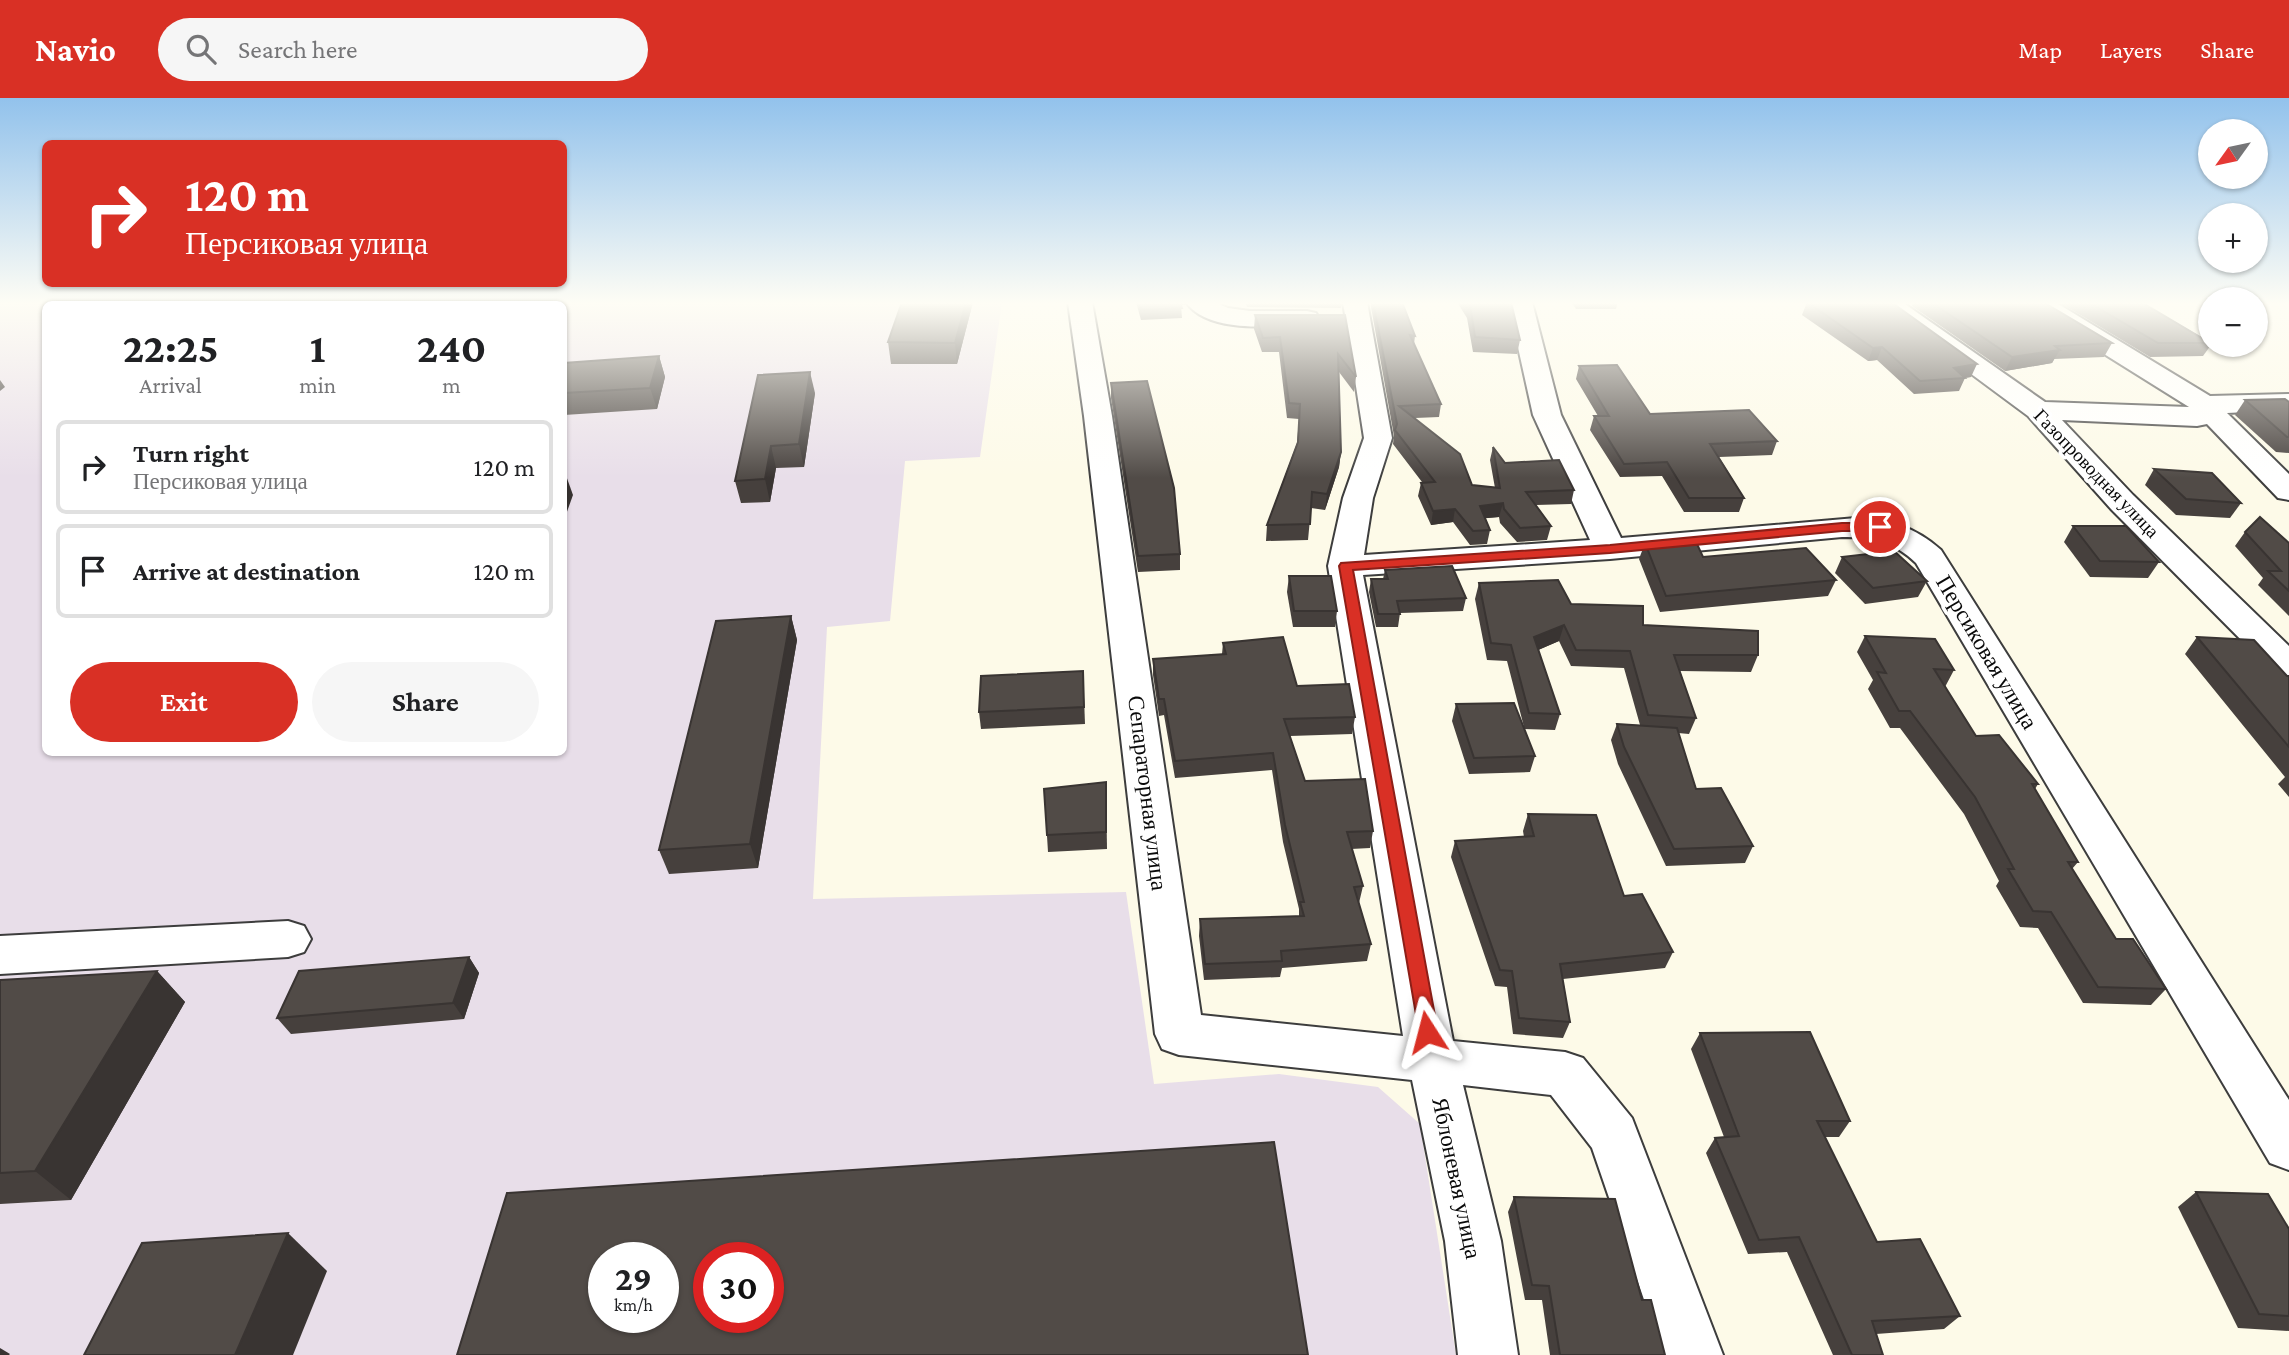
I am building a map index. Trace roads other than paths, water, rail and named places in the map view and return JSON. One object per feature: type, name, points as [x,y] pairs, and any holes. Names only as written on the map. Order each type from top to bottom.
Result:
[{"type":"street","name":"Сепараторная улица","points":[[1089,361],[1180,1034],[1432,1059]]},
{"type":"street","name":"Яблоневая улица","points":[[1365,361],[1378,438],[1358,498],[1345,566],[1432,1059],[1473,1241],[1488,1355]]},
{"type":"street","points":[[1534,361],[1547,415],[1610,549]]},
{"type":"street","name":"Газопроводная улица","points":[[1969,361],[2038,410],[2122,502],[2289,667]]},
{"type":"street","points":[[2133,361],[2204,405],[2289,491]]},
{"type":"street","points":[[2204,405],[2289,402]]},
{"type":"street","points":[[2038,410],[2197,418],[2204,405]]},
{"type":"street","name":"Персиковая улица","points":[[1345,566],[1610,549],[1842,527],[1880,527],[1910,538],[1929,557],[2289,1146]]},
{"type":"street","points":[[0,955],[288,939]]},
{"type":"street","points":[[1432,1059],[1565,1074],[1614,1135],[1693,1355]]}]
